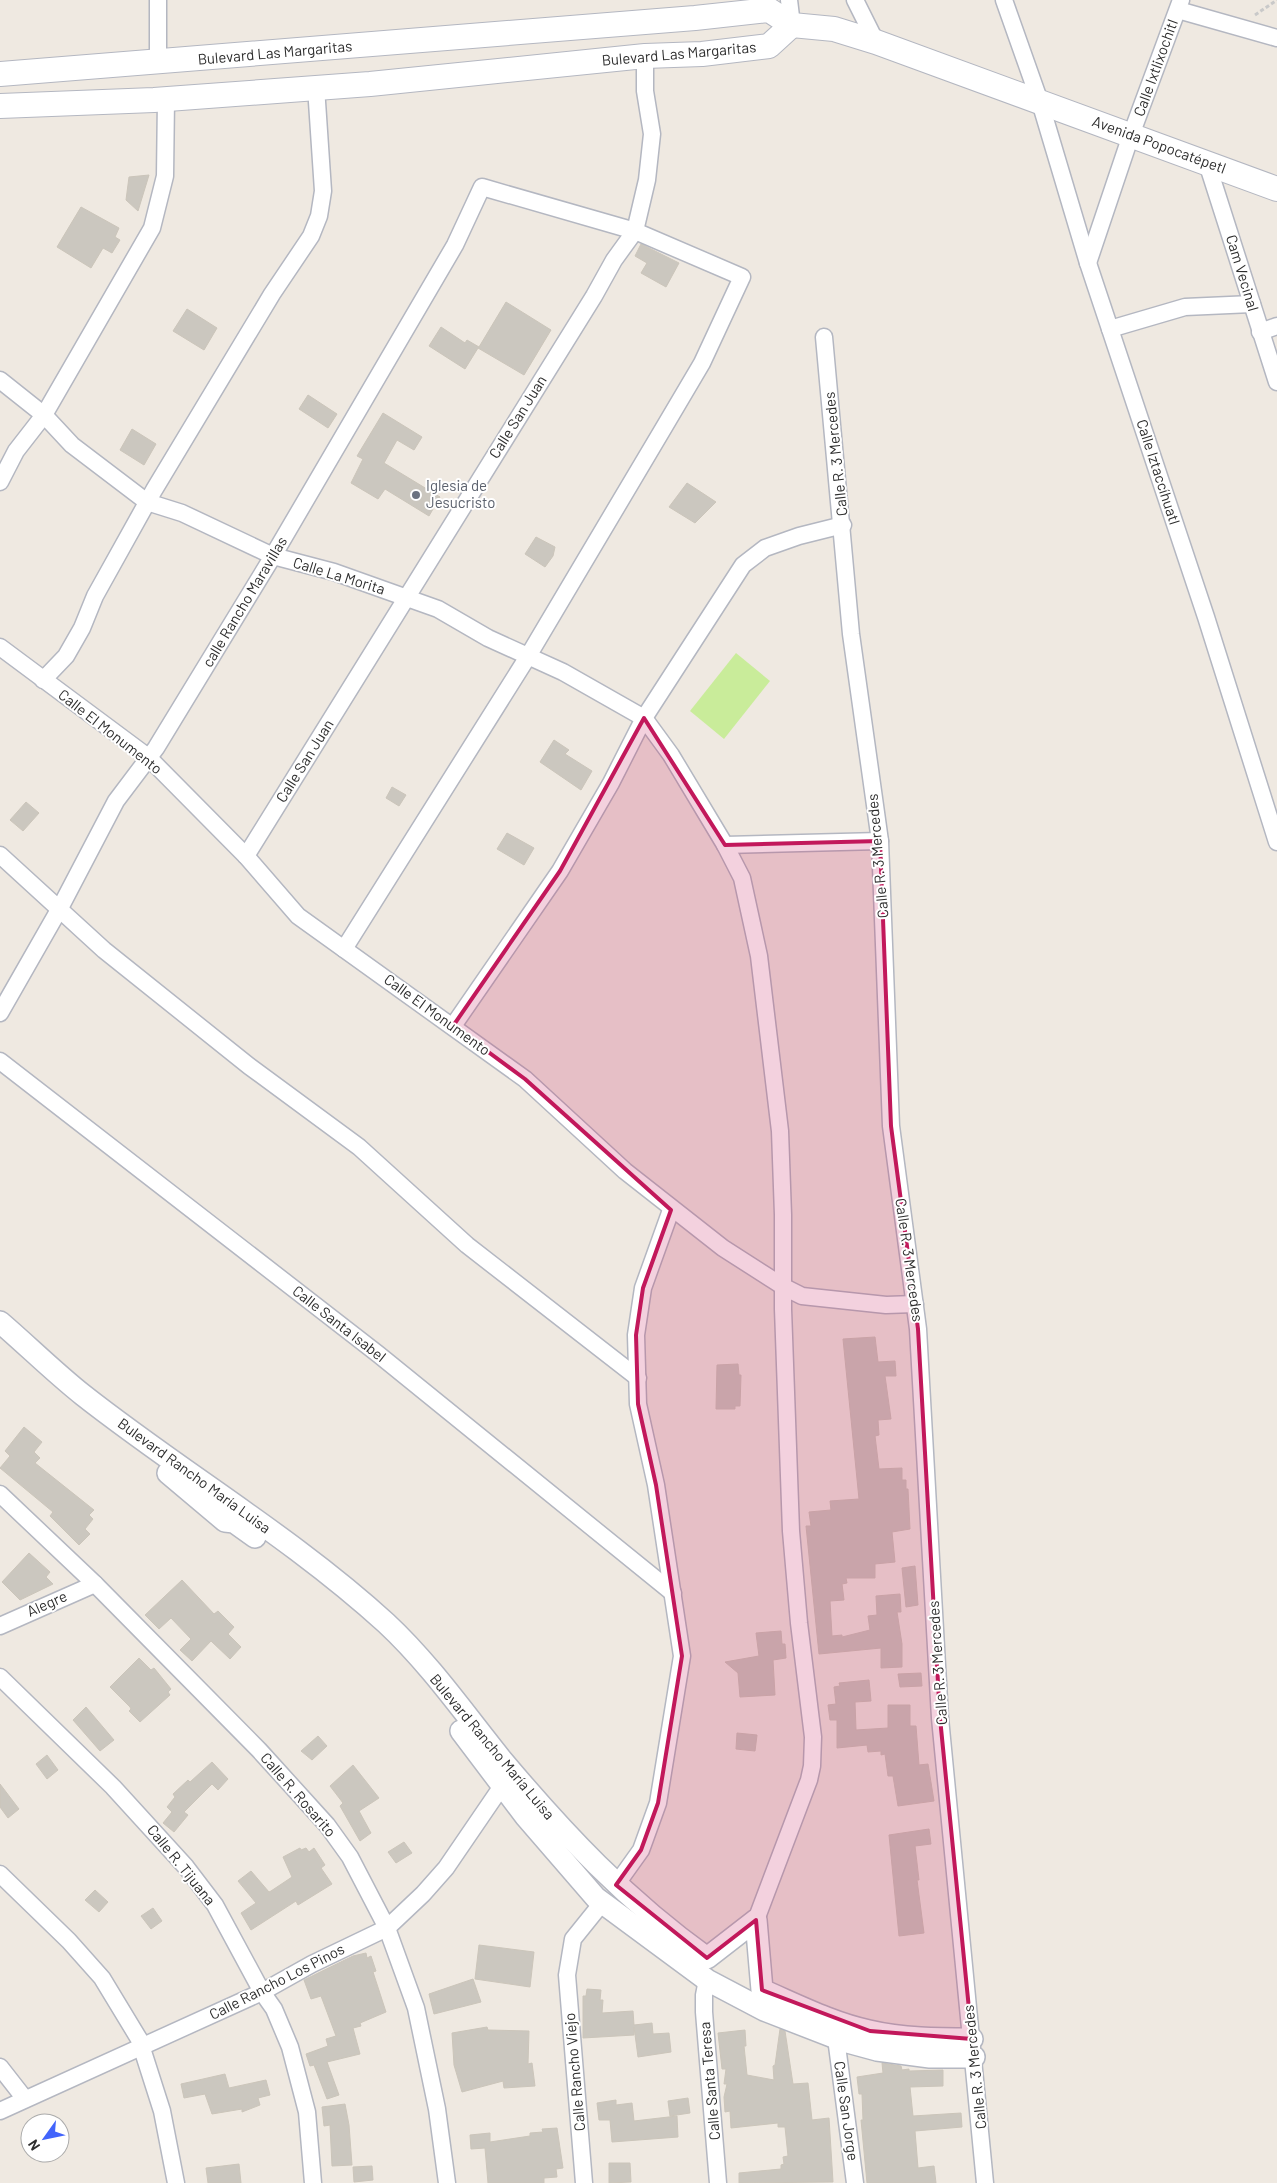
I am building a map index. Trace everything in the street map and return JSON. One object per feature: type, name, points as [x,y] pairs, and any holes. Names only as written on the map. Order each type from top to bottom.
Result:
[{"type":"main road","name":"Bulevard Las Margaritas","points":[[0,74],[685,19],[769,10],[792,25],[769,46],[702,54],[645,56],[316,88],[166,99],[0,106]]},
{"type":"main road","name":"Avenida Popocatépetl","points":[[792,25],[834,29],[876,42],[1277,189]]},
{"type":"street","points":[[158,0],[158,62]]},
{"type":"street","points":[[789,0],[792,25]]},
{"type":"street","points":[[855,0],[876,42]]},
{"type":"street","name":"Calle Iztaccíhuatl","points":[[1004,0],[1040,102],[1088,262],[1206,617],[1277,842]]},
{"type":"street","points":[[1179,5],[1277,38]]},
{"type":"street","name":"Calle Ixtlixochitl","points":[[1088,262],[1179,5]]},
{"type":"street","name":"Calle San Juan","points":[[246,856],[594,296],[614,260],[635,231],[646,180],[652,134],[646,91],[645,56]]},
{"type":"street","points":[[43,680],[66,656],[147,502],[272,294],[311,236],[319,216],[323,191],[316,88]]},
{"type":"street","points":[[0,482],[16,452],[44,415],[152,228],[165,176],[166,99]]},
{"type":"street","name":"Cam Vecinal","points":[[1207,163],[1277,382]]},
{"type":"street","name":"calle Rancho Maravillas","points":[[0,1013],[60,908],[92,843],[116,801],[156,748],[273,556],[455,245],[482,187],[635,231]]},
{"type":"street","points":[[344,949],[527,658],[702,363],[742,277],[635,231]]},
{"type":"street","points":[[1110,329],[1185,307],[1252,304]]},
{"type":"street","points":[[1260,332],[1277,326]]},
{"type":"street","name":"Calle R. 3 Mercedes","points":[[824,337],[852,634],[880,840],[891,1126],[918,1329],[940,1718],[985,2183]]},
{"type":"street","name":"Calle La Morita","points":[[0,380],[44,415],[72,445],[147,502],[182,513],[273,556],[334,572],[407,597],[438,610],[527,658],[563,672],[644,718]]},
{"type":"street","points":[[453,1026],[560,872],[611,783],[644,718],[743,565],[765,548],[799,536],[843,525]]},
{"type":"street","name":"Calle El Monumento","points":[[0,647],[148,757],[246,856],[298,916],[525,1079],[625,1171],[671,1210],[723,1248],[784,1287],[802,1296],[886,1305],[914,1304]]},
{"type":"street","points":[[644,718],[671,755],[725,845],[742,878],[758,956],[780,1131],[791,1531],[799,1624],[813,1737],[812,1766],[756,1920],[762,1990],[837,2021],[870,2031],[940,2039],[973,2048]]},
{"type":"street","points":[[725,845],[880,840]]},
{"type":"street","points":[[0,856],[60,908],[104,950],[249,1066],[359,1147],[467,1245],[638,1378]]},
{"type":"street","name":"Calle Santa Isabel","points":[[0,1061],[378,1354],[672,1593]]},
{"type":"street","points":[[616,1885],[641,1850],[658,1804],[682,1656],[656,1485],[638,1404],[636,1335],[644,1288],[671,1210]]},
{"type":"street","name":"Bulevard Rancho María Luisa","points":[[0,1322],[82,1394],[317,1566],[385,1623],[412,1650],[556,1824],[594,1860],[616,1885],[662,1926],[707,1958],[756,1920]]},
{"type":"street","points":[[0,1338],[88,1416],[167,1472],[225,1521],[234,1522],[353,1610],[392,1646],[434,1695],[526,1817],[602,1903],[707,1980],[764,2010],[836,2038],[877,2050],[930,2057],[973,2048]]},
{"type":"street","name":"Calle R. Rosarito","points":[[0,1494],[95,1584],[259,1750],[327,1825],[350,1857],[387,1928],[416,2008],[437,2109],[447,2183]]},
{"type":"street","name":"Alegre","points":[[0,1626],[38,1607],[95,1584]]},
{"type":"street","name":"Calle R. Tijuana","points":[[0,1677],[113,1787],[186,1867],[215,1905],[262,1992],[274,2009],[292,2054],[307,2112],[313,2183]]},
{"type":"street","name":"Calle Rancho Los Pinos","points":[[0,2111],[262,1992],[312,1964],[387,1928],[423,1894],[446,1868],[502,1786]]},
{"type":"street","points":[[0,1874],[69,1941],[102,1978],[139,2039],[162,2112],[176,2183]]},
{"type":"street","name":"Calle Rancho Viejo","points":[[584,2183],[567,1975],[573,1939],[602,1903]]},
{"type":"street","name":"Calle Santa Teresa","points":[[707,1980],[704,1995],[704,2012],[718,2183]]},
{"type":"street","name":"Calle San Jorge","points":[[836,2038],[855,2183]]},
{"type":"street","points":[[0,2067],[25,2099]]},
{"type":"path","points":[[1241,26],[1277,0]]},
{"type":"highlighted area","points":[[644,718],[725,845],[880,841],[891,1126],[918,1329],[940,1718],[972,2039],[870,2031],[762,1990],[756,1920],[707,1958],[616,1885],[641,1850],[658,1803],[682,1656],[656,1485],[638,1404],[636,1335],[643,1288],[671,1210],[525,1079],[453,1026],[560,871]]},
{"type":"green space","points":[[736,653],[770,681],[724,739],[690,711]]},
{"type":"building","points":[[149,175],[138,211],[126,200],[129,177]]},
{"type":"building","points":[[81,207],[119,228],[115,237],[120,240],[112,253],[103,248],[91,268],[57,247]]},
{"type":"building","points":[[641,244],[679,263],[666,287],[641,273],[647,263],[635,256]]},
{"type":"building","points":[[506,302],[551,330],[524,375],[478,348],[465,369],[429,346],[441,327],[465,343],[467,340],[479,347]]},
{"type":"building","points":[[187,309],[217,328],[204,350],[173,331]]},
{"type":"building","points":[[308,395],[337,414],[328,428],[299,409]]},
{"type":"building","points":[[383,413],[422,437],[414,450],[397,440],[384,463],[440,497],[429,516],[385,489],[378,499],[351,483],[363,459],[357,456]]},
{"type":"building","points":[[132,429],[156,444],[144,465],[120,450]]},
{"type":"building","points":[[687,483],[716,502],[695,523],[669,507]]},
{"type":"building","points":[[536,537],[555,547],[553,556],[545,567],[525,554]]},
{"type":"building","points":[[554,740],[569,750],[565,754],[592,771],[581,790],[540,762]]},
{"type":"building","points":[[392,787],[406,795],[399,806],[386,798]]},
{"type":"building","points":[[26,802],[39,813],[23,831],[10,820]]},
{"type":"building","points":[[507,833],[534,848],[524,865],[497,849]]},
{"type":"building","points":[[875,1337],[878,1362],[895,1361],[896,1376],[885,1376],[891,1419],[878,1420],[879,1435],[875,1436],[879,1469],[902,1468],[902,1480],[906,1480],[906,1489],[908,1489],[910,1529],[892,1532],[895,1562],[875,1564],[875,1578],[846,1578],[847,1583],[842,1584],[844,1600],[830,1601],[832,1636],[842,1635],[842,1637],[870,1630],[868,1616],[877,1615],[876,1596],[900,1594],[901,1612],[897,1612],[902,1644],[902,1667],[881,1668],[881,1648],[819,1654],[806,1526],[811,1526],[809,1512],[831,1510],[830,1501],[859,1499],[843,1339]]},
{"type":"building","points":[[738,1364],[739,1375],[741,1375],[740,1406],[735,1406],[735,1409],[716,1409],[717,1365]]},
{"type":"building","points":[[24,1427],[42,1442],[34,1452],[40,1458],[35,1463],[94,1510],[89,1515],[93,1519],[85,1529],[90,1534],[79,1545],[50,1516],[53,1512],[0,1468],[10,1456],[5,1451]]},
{"type":"building","points":[[29,1553],[50,1572],[46,1577],[53,1584],[20,1600],[2,1582]]},
{"type":"building","points":[[915,1566],[918,1605],[906,1607],[902,1568]]},
{"type":"building","points":[[182,1580],[214,1614],[218,1611],[234,1627],[228,1634],[241,1647],[230,1659],[211,1641],[192,1661],[180,1650],[191,1639],[171,1618],[159,1629],[145,1615]]},
{"type":"building","points":[[781,1631],[782,1644],[785,1644],[786,1658],[773,1660],[775,1695],[740,1697],[738,1673],[725,1662],[759,1656],[756,1633]]},
{"type":"building","points":[[139,1658],[151,1670],[154,1668],[171,1689],[168,1692],[170,1695],[140,1722],[129,1711],[130,1707],[110,1687]]},
{"type":"building","points":[[921,1673],[922,1686],[900,1687],[898,1674]]},
{"type":"building","points":[[869,1680],[871,1701],[855,1702],[856,1730],[888,1728],[888,1705],[910,1705],[910,1726],[916,1726],[919,1765],[928,1764],[934,1801],[898,1806],[893,1776],[888,1776],[885,1754],[881,1755],[881,1751],[868,1752],[867,1745],[837,1748],[837,1720],[830,1720],[828,1705],[836,1704],[834,1687],[840,1686],[839,1683]]},
{"type":"building","points":[[86,1707],[114,1740],[100,1751],[73,1720]]},
{"type":"building","points":[[737,1733],[757,1735],[755,1751],[736,1749]]},
{"type":"building","points":[[318,1736],[327,1746],[312,1760],[301,1751]]},
{"type":"building","points":[[47,1755],[58,1770],[47,1779],[36,1764]]},
{"type":"building","points":[[212,1762],[228,1779],[218,1790],[212,1784],[184,1812],[188,1815],[174,1832],[163,1823],[172,1812],[167,1807],[175,1797],[173,1794],[188,1780],[190,1782]]},
{"type":"building","points":[[353,1765],[379,1798],[359,1811],[371,1833],[360,1841],[340,1806],[343,1803],[330,1786]]},
{"type":"building","points":[[0,1784],[19,1809],[8,1818],[0,1807]]},
{"type":"building","points":[[929,1829],[931,1844],[915,1846],[919,1880],[917,1880],[924,1933],[899,1936],[889,1835]]},
{"type":"building","points":[[404,1842],[412,1853],[396,1863],[388,1852]]},
{"type":"building","points":[[300,1848],[301,1850],[306,1848],[309,1852],[314,1848],[325,1865],[321,1868],[332,1884],[298,1905],[296,1901],[251,1930],[241,1913],[256,1903],[238,1881],[251,1871],[269,1892],[271,1891],[292,1877],[283,1857]]},
{"type":"building","points":[[95,1890],[108,1902],[99,1912],[85,1900]]},
{"type":"building","points":[[153,1908],[162,1921],[151,1929],[141,1916]]},
{"type":"building","points":[[479,1945],[534,1952],[530,1987],[475,1979]]},
{"type":"building","points":[[366,1953],[367,1958],[371,1956],[376,1971],[373,1972],[386,2012],[360,2023],[361,2026],[353,2028],[360,2054],[327,2062],[339,2095],[327,2099],[314,2065],[310,2066],[306,2054],[328,2046],[326,2039],[336,2036],[321,1996],[311,1999],[304,1980],[353,1956]]},
{"type":"building","points":[[473,1979],[481,2002],[434,2014],[429,1994]]},
{"type":"building","points":[[587,1989],[601,1990],[600,2000],[603,2000],[602,2013],[633,2011],[634,2025],[652,2023],[653,2034],[669,2033],[671,2052],[638,2057],[634,2027],[634,2035],[583,2038],[583,1996],[586,1996]]},
{"type":"building","points":[[487,2027],[488,2030],[529,2031],[528,2064],[532,2063],[535,2086],[504,2088],[503,2081],[462,2092],[454,2065],[452,2033]]},
{"type":"building","points":[[780,2029],[785,2031],[793,2084],[808,2083],[812,2120],[829,2118],[833,2182],[739,2183],[739,2173],[781,2169],[781,2165],[784,2164],[783,2157],[788,2156],[785,2127],[778,2127],[778,2123],[731,2128],[730,2111],[725,2112],[724,2097],[727,2084],[724,2084],[726,2069],[722,2069],[718,2033],[745,2030],[746,2046],[744,2046],[747,2075],[774,2080],[773,2066],[775,2065]]},
{"type":"building","points":[[882,2063],[901,2066],[902,2070],[909,2069],[909,2071],[943,2070],[943,2086],[910,2087],[913,2116],[961,2113],[962,2127],[915,2131],[918,2168],[934,2166],[936,2183],[867,2183],[861,2120],[863,2120],[862,2094],[859,2094],[857,2077],[883,2073]]},
{"type":"building","points":[[225,2074],[229,2088],[266,2080],[270,2095],[258,2098],[260,2105],[242,2112],[242,2109],[212,2114],[205,2094],[184,2098],[181,2084]]},
{"type":"building","points":[[688,2098],[690,2113],[670,2116],[668,2101]]},
{"type":"building","points":[[616,2100],[616,2105],[632,2103],[634,2121],[677,2116],[678,2137],[612,2142],[610,2120],[599,2120],[597,2103]]},
{"type":"building","points":[[345,2104],[349,2125],[352,2165],[332,2166],[330,2125],[324,2126],[322,2107]]},
{"type":"building","points":[[557,2128],[563,2168],[556,2169],[557,2177],[544,2178],[544,2183],[488,2183],[485,2148],[471,2149],[470,2135],[490,2133],[490,2142],[530,2136],[530,2133],[543,2132],[542,2129]]},
{"type":"building","points":[[609,2163],[630,2163],[631,2182],[609,2183]]},
{"type":"building","points":[[239,2164],[241,2183],[208,2183],[206,2168]]},
{"type":"building","points":[[372,2166],[373,2180],[354,2182],[353,2167]]},
{"type":"place","name":"Iglesia de Jesucristo","points":[[416,495]]}]
